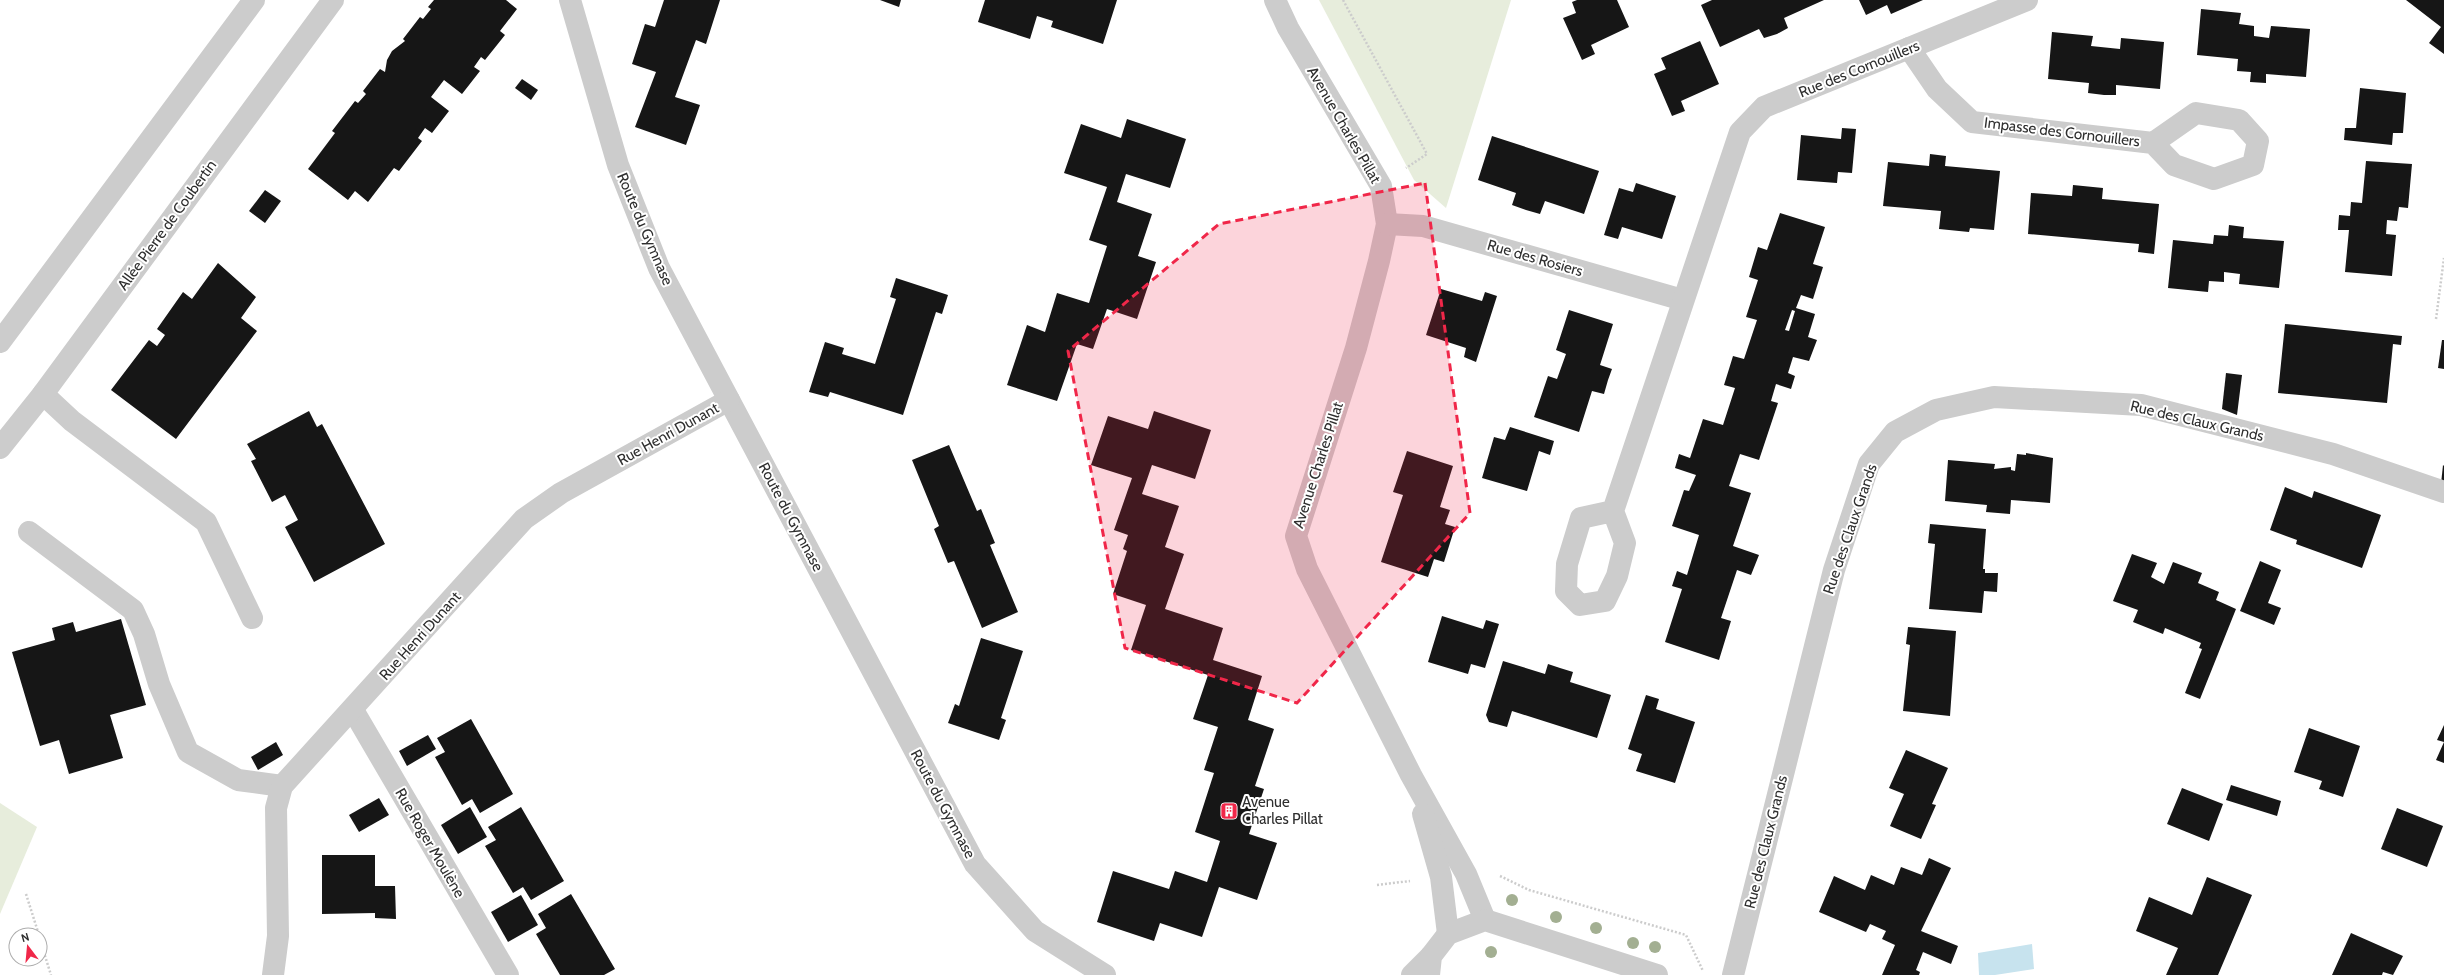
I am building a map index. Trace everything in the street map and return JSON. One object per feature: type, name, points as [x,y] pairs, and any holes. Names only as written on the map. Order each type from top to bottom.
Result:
[{"type":"street","points":[[0,342],[254,0]]},
{"type":"street","name":"Allée Pierre de Coubertin","points":[[0,448],[43,394],[333,0]]},
{"type":"street","name":"Route du Gymnase","points":[[570,0],[623,179],[659,268],[974,864],[1035,931],[1105,975]]},
{"type":"street","name":"Avenue Charles Pillat","points":[[1275,0],[1288,28],[1381,186],[1387,224],[1379,261],[1356,348],[1296,536],[1307,568],[1411,775],[1466,874],[1485,920]]},
{"type":"street","name":"Rue des Cornouillers","points":[[1683,300],[1740,132],[1764,107],[2027,0]]},
{"type":"street","name":"Impasse des Cornouillers","points":[[1909,48],[1937,90],[1972,122],[2153,143]]},
{"type":"street","name":"Rue des Rosiers","points":[[1387,224],[1423,226],[1683,300]]},
{"type":"street","points":[[1613,511],[1683,300]]},
{"type":"street","points":[[43,394],[72,421],[206,522],[252,618]]},
{"type":"street","name":"Rue des Claux Grands","points":[[1732,974],[1834,570],[1869,464],[1895,432],[1936,410],[1994,397],[2141,404],[2333,454],[2444,492]]},
{"type":"street","name":"Rue Henri Dunant","points":[[273,975],[278,936],[276,808],[282,786],[353,710],[524,519],[561,493],[729,400]]},
{"type":"street","points":[[29,532],[133,610],[144,634],[159,684],[188,752],[238,780],[282,786]]},
{"type":"street","name":"Rue Roger Moulène","points":[[353,710],[508,975]]},
{"type":"street","points":[[1411,775],[1441,877],[1448,934],[1430,966],[1412,975]]},
{"type":"street","points":[[1448,934],[1485,920],[1657,975]]},
{"type":"path","points":[[1343,0],[1427,154],[1401,172]]},
{"type":"path","points":[[2436,319],[2444,258]]},
{"type":"path","points":[[1466,874],[1502,876],[1529,890],[1686,935],[1704,975]]},
{"type":"path","points":[[1376,884],[1441,877]]},
{"type":"path","points":[[26,894],[36,927]]},
{"type":"path","points":[[48,965],[51,975]]},
{"type":"highlighted area","points":[[1425,183],[1470,513],[1297,703],[1125,648],[1068,351],[1219,224]]},
{"type":"green space","points":[[1319,0],[1511,0],[1446,208],[1414,180]]},
{"type":"green space","points":[[0,803],[37,827],[0,914]]},
{"type":"water","points":[[2032,944],[2034,969],[1995,975],[1979,975],[1978,953]]},
{"type":"building","points":[[434,0],[506,0],[517,9],[500,31],[505,35],[485,60],[481,57],[474,67],[480,71],[462,94],[444,80],[431,97],[449,111],[432,133],[425,128],[418,138],[422,141],[399,171],[394,168],[368,202],[355,191],[348,200],[308,169],[335,133],[332,131],[355,101],[358,103],[366,94],[363,91],[380,69],[385,72],[387,60],[392,51],[405,41],[403,39],[420,17],[423,19],[431,9],[428,7]]},
{"type":"building","points":[[664,0],[720,0],[706,44],[696,40],[675,97],[700,105],[686,145],[635,127],[656,72],[632,64],[645,24],[655,27]]},
{"type":"building","points":[[880,0],[901,0],[899,7]]},
{"type":"building","points":[[985,0],[1117,0],[1103,44],[1051,27],[1053,21],[1037,16],[1030,39],[978,22]]},
{"type":"building","points":[[1577,0],[1617,0],[1629,27],[1591,45],[1595,54],[1582,60],[1563,18],[1576,13],[1572,2]]},
{"type":"building","points":[[1712,0],[1824,0],[1784,18],[1788,28],[1777,34],[1764,38],[1759,29],[1720,47],[1701,5]]},
{"type":"building","points":[[1859,0],[1923,0],[1891,14],[1887,5],[1866,15]]},
{"type":"building","points":[[2406,0],[2444,0],[2444,54],[2429,43],[2441,27]]},
{"type":"building","points":[[2201,9],[2241,13],[2239,24],[2254,26],[2254,36],[2269,38],[2271,26],[2310,29],[2306,77],[2266,74],[2266,83],[2250,82],[2251,72],[2237,71],[2238,59],[2197,55]]},
{"type":"building","points":[[2052,32],[2093,36],[2091,46],[2120,49],[2121,38],[2164,42],[2160,89],[2116,85],[2116,95],[2104,95],[2088,93],[2089,83],[2048,79]]},
{"type":"building","points":[[1700,41],[1719,84],[1681,101],[1685,111],[1672,116],[1654,74],[1666,69],[1661,58]]},
{"type":"building","points":[[522,79],[538,90],[531,100],[515,88]]},
{"type":"building","points":[[2360,88],[2406,93],[2403,133],[2393,133],[2392,145],[2344,140],[2345,128],[2356,128]]},
{"type":"building","points":[[1127,119],[1186,139],[1170,188],[1126,174],[1117,202],[1152,214],[1138,256],[1156,262],[1137,319],[1107,309],[1093,349],[1077,344],[1057,401],[1007,385],[1027,325],[1045,332],[1057,293],[1089,303],[1107,246],[1089,240],[1107,187],[1064,173],[1081,124],[1121,138]]},
{"type":"building","points":[[1842,128],[1856,129],[1852,173],[1838,172],[1837,183],[1797,180],[1801,135],[1841,139]]},
{"type":"building","points":[[1492,136],[1599,171],[1584,214],[1545,201],[1540,214],[1526,210],[1512,205],[1516,193],[1478,180]]},
{"type":"building","points":[[1930,154],[1946,156],[1945,166],[2000,171],[1994,230],[1970,228],[1969,232],[1939,229],[1941,211],[1883,206],[1888,162],[1929,166]]},
{"type":"building","points":[[2366,161],[2412,164],[2408,208],[2399,207],[2397,221],[2387,220],[2386,234],[2396,235],[2392,276],[2345,272],[2349,230],[2338,230],[2339,215],[2350,216],[2351,202],[2362,203]]},
{"type":"building","points":[[1636,183],[1676,196],[1662,239],[1622,227],[1618,239],[1604,235],[1619,188],[1633,192]]},
{"type":"building","points":[[2073,185],[2103,188],[2102,199],[2159,204],[2154,254],[2138,252],[2139,244],[2028,234],[2031,193],[2072,196]]},
{"type":"building","points":[[265,190],[281,201],[265,223],[249,211]]},
{"type":"building","points":[[1780,213],[1825,227],[1813,264],[1823,267],[1813,299],[1801,295],[1796,308],[1815,314],[1808,337],[1817,340],[1809,361],[1793,357],[1788,373],[1795,376],[1791,389],[1776,384],[1771,401],[1778,403],[1759,460],[1740,454],[1729,486],[1751,493],[1733,546],[1759,555],[1751,575],[1737,570],[1721,618],[1731,621],[1719,660],[1665,642],[1682,589],[1672,586],[1677,571],[1687,575],[1699,535],[1672,526],[1684,490],[1689,491],[1696,475],[1675,468],[1679,454],[1690,458],[1703,419],[1723,425],[1735,388],[1724,385],[1733,356],[1744,359],[1757,320],[1746,317],[1758,280],[1749,277],[1758,247],[1767,250]],"holes":[[[1792,310],[1795,311],[1789,331],[1785,330]]]},
{"type":"building","points":[[2229,225],[2244,227],[2243,238],[2284,241],[2279,288],[2239,284],[2240,274],[2224,272],[2224,282],[2209,281],[2208,292],[2168,288],[2173,240],[2213,244],[2214,235],[2228,236]]},
{"type":"building","points":[[218,263],[256,297],[241,318],[257,331],[176,439],[111,390],[149,340],[157,346],[165,335],[157,329],[183,292],[192,299]]},
{"type":"building","points":[[896,278],[948,295],[942,314],[936,312],[903,415],[830,392],[828,397],[809,392],[825,342],[844,348],[842,354],[875,364],[896,299],[890,297]]},
{"type":"building","points":[[1441,289],[1482,301],[1485,292],[1497,296],[1476,362],[1464,357],[1466,348],[1426,335]]},
{"type":"building","points":[[1569,310],[1613,324],[1600,365],[1612,369],[1604,394],[1592,391],[1579,432],[1534,417],[1548,376],[1557,379],[1566,354],[1556,350]]},
{"type":"building","points":[[2285,324],[2402,336],[2401,345],[2393,344],[2387,403],[2278,393]]},
{"type":"building","points":[[2442,340],[2444,340],[2444,369],[2438,368]]},
{"type":"building","points":[[2226,373],[2242,375],[2237,415],[2222,409]]},
{"type":"building","points":[[309,411],[317,427],[322,424],[385,544],[314,582],[285,527],[298,520],[285,495],[272,502],[251,461],[256,459],[247,444]]},
{"type":"building","points":[[1154,411],[1211,430],[1195,479],[1152,465],[1142,494],[1179,506],[1165,547],[1184,554],[1165,609],[1223,628],[1213,660],[1262,676],[1248,720],[1274,729],[1255,786],[1264,789],[1249,834],[1277,843],[1257,900],[1219,887],[1202,937],[1160,923],[1154,941],[1097,922],[1113,871],[1169,889],[1175,871],[1207,882],[1220,841],[1195,832],[1214,773],[1204,770],[1218,727],[1193,719],[1208,675],[1131,650],[1146,605],[1113,594],[1127,551],[1123,549],[1128,535],[1114,530],[1132,478],[1091,465],[1108,416],[1148,429]]},
{"type":"building","points":[[1510,427],[1554,441],[1550,455],[1539,451],[1527,491],[1482,478],[1494,437],[1505,440]]},
{"type":"building","points":[[949,445],[977,511],[981,509],[995,543],[990,545],[1018,612],[982,628],[954,561],[948,563],[934,529],[939,526],[912,460]]},
{"type":"building","points":[[1407,451],[1453,466],[1440,507],[1450,510],[1445,524],[1455,527],[1444,562],[1434,559],[1428,577],[1381,562],[1403,495],[1393,492]]},
{"type":"building","points":[[2026,453],[2053,458],[2050,503],[2011,500],[2010,514],[1986,512],[1987,505],[1945,501],[1948,460],[1995,464],[1994,469],[2011,467],[2011,470],[2015,471],[2017,454],[2026,455]]},
{"type":"building","points":[[2443,465],[2444,466],[2444,485],[2441,484]]},
{"type":"building","points":[[2285,487],[2312,498],[2314,491],[2381,515],[2362,568],[2296,544],[2297,540],[2270,530]]},
{"type":"building","points":[[1930,524],[1986,529],[1983,569],[1985,569],[1985,573],[1998,573],[1997,592],[1984,591],[1982,613],[1929,609],[1935,544],[1928,543]]},
{"type":"building","points":[[2132,554],[2157,563],[2151,577],[2164,584],[2173,562],[2202,573],[2198,583],[2219,592],[2216,600],[2236,609],[2200,699],[2185,693],[2202,649],[2199,648],[2201,643],[2165,628],[2163,634],[2133,622],[2138,610],[2113,601]]},
{"type":"building","points":[[2260,561],[2281,570],[2268,603],[2281,608],[2274,625],[2240,611]]},
{"type":"building","points":[[1442,616],[1483,629],[1486,620],[1499,624],[1485,668],[1471,664],[1468,674],[1428,662]]},
{"type":"building","points":[[121,619],[146,705],[110,715],[123,758],[69,774],[59,740],[40,746],[12,652],[55,640],[52,628],[73,622],[76,632]]},
{"type":"building","points":[[1908,627],[1956,631],[1950,716],[1903,711],[1910,645],[1906,644]]},
{"type":"building","points":[[981,638],[1023,651],[1001,718],[1006,720],[999,740],[948,723],[955,704],[959,706]]},
{"type":"building","points":[[1503,661],[1545,674],[1548,664],[1573,672],[1570,682],[1611,695],[1597,738],[1512,711],[1507,727],[1489,722],[1486,715]]},
{"type":"building","points":[[1646,695],[1659,699],[1656,709],[1695,722],[1675,783],[1636,771],[1642,754],[1628,749]]},
{"type":"building","points":[[471,719],[513,794],[480,813],[472,799],[462,805],[435,757],[445,752],[437,738]]},
{"type":"building","points":[[2444,725],[2444,742],[2437,740]]},
{"type":"building","points":[[2309,728],[2360,746],[2343,797],[2319,789],[2322,781],[2294,772]]},
{"type":"building","points":[[428,735],[436,749],[407,766],[399,751]]},
{"type":"building","points":[[276,742],[283,755],[258,770],[251,757]]},
{"type":"building","points":[[2444,742],[2444,763],[2436,760]]},
{"type":"building","points":[[1906,750],[1948,768],[1932,804],[1936,805],[1921,839],[1890,826],[1904,794],[1889,788]]},
{"type":"building","points":[[2231,785],[2281,801],[2277,816],[2226,800]]},
{"type":"building","points":[[2182,788],[2223,804],[2209,841],[2167,824]]},
{"type":"building","points":[[379,798],[389,815],[359,832],[349,815]]},
{"type":"building","points":[[470,807],[487,837],[458,854],[441,825]]},
{"type":"building","points":[[521,807],[564,881],[531,900],[523,887],[513,893],[485,846],[496,840],[488,827]]},
{"type":"building","points":[[2397,808],[2443,826],[2427,867],[2381,849]]},
{"type":"building","points":[[322,855],[375,855],[375,886],[395,886],[396,919],[375,918],[375,913],[322,914]]},
{"type":"building","points":[[1929,858],[1951,868],[1921,931],[1958,946],[1951,964],[1923,952],[1916,970],[1920,972],[1919,975],[1882,975],[1895,945],[1882,939],[1886,931],[1870,924],[1866,932],[1819,912],[1834,876],[1865,890],[1871,875],[1894,885],[1901,867],[1922,875]]},
{"type":"building","points":[[2207,877],[2252,895],[2218,975],[2166,975],[2178,948],[2136,931],[2149,897],[2192,915]]},
{"type":"building","points":[[571,894],[615,969],[604,975],[560,975],[536,934],[546,928],[538,914]]},
{"type":"building","points":[[521,895],[538,925],[508,942],[491,912]]},
{"type":"building","points":[[2351,933],[2403,956],[2393,975],[2383,972],[2382,975],[2332,975]]},
{"type":"place","name":"Avenue Charles Pillat","points":[[1229,811]]}]
